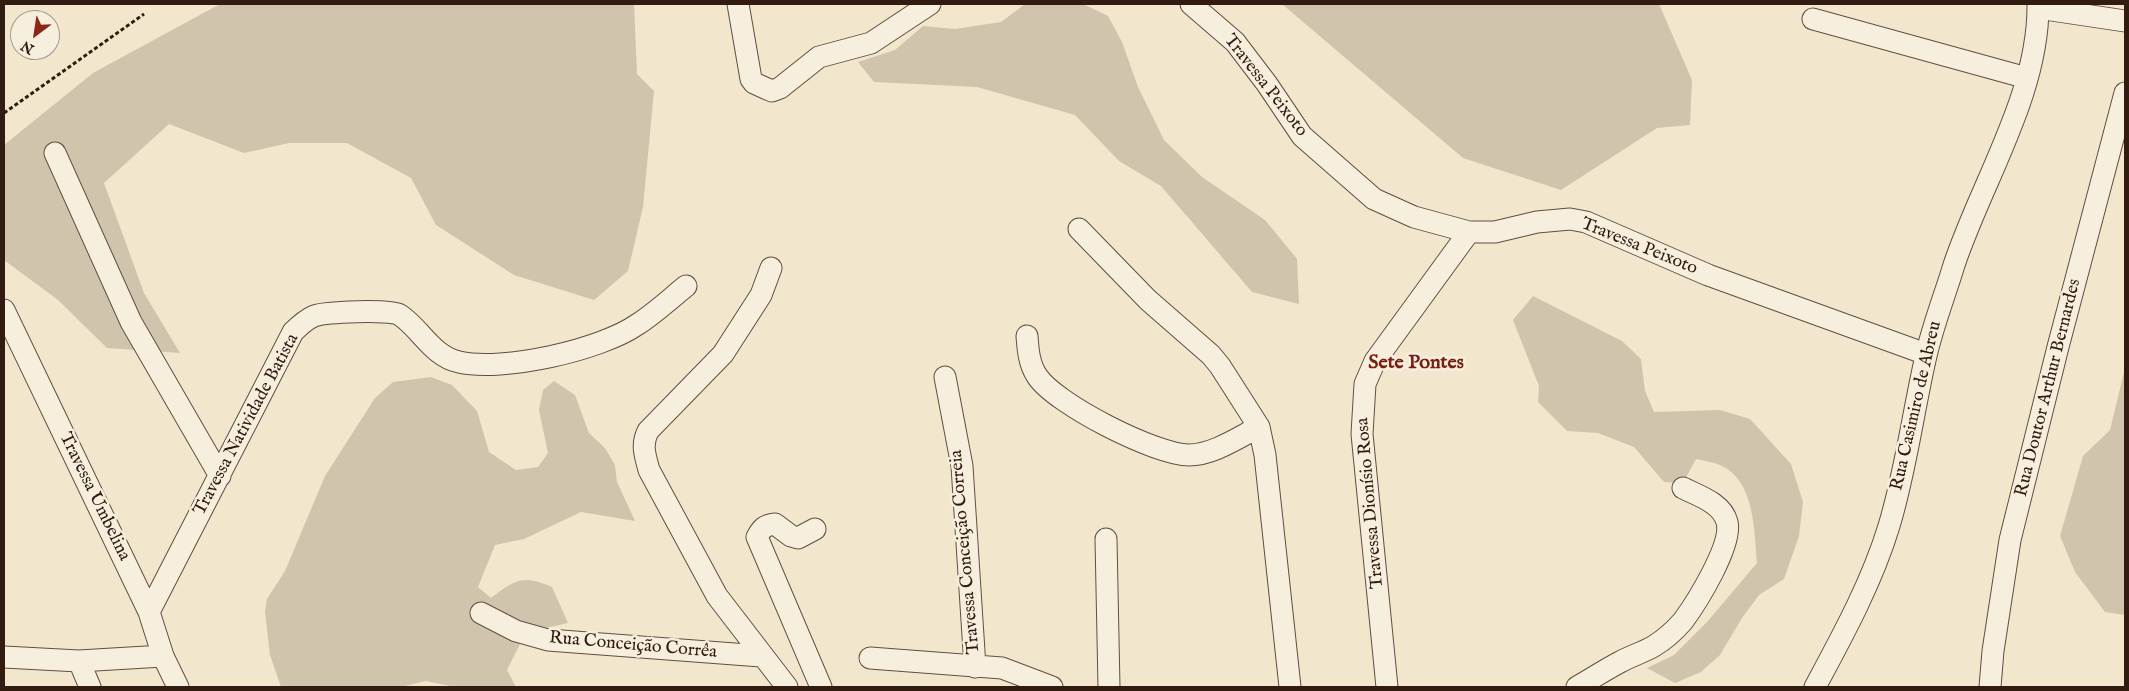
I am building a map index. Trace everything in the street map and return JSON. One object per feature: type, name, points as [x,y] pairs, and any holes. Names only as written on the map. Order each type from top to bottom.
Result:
[{"type":"street","points":[[738,4],[751,78],[754,83],[772,90],[780,88],[818,57],[871,43],[930,4]]},
{"type":"street","name":"Travessa Peixoto","points":[[1191,4],[1234,42],[1267,84],[1302,136],[1374,199],[1414,217],[1469,232],[1495,232],[1536,222],[1570,219],[1586,222],[1708,275],[1926,354]]},
{"type":"street","points":[[2038,6],[2125,21]]},
{"type":"street","name":"Rua Casimiro de Abreu","points":[[1815,687],[1869,580],[1889,526],[1910,440],[1926,354],[1955,262],[2027,78],[2035,42],[2038,6]]},
{"type":"street","points":[[1813,19],[2027,78]]},
{"type":"street","name":"Rua Doutor Arthur Bernardes","points":[[1990,687],[1993,651],[2010,540],[2058,347],[2125,93]]},
{"type":"street","points":[[55,153],[131,322],[220,476]]},
{"type":"street","points":[[1079,229],[1148,300],[1211,354],[1259,428],[1265,455],[1290,687]]},
{"type":"street","name":"Travessa Dionísio Rosa","points":[[1387,687],[1362,434],[1365,384],[1375,361],[1469,232]]},
{"type":"street","points":[[771,268],[760,295],[723,354],[648,431],[644,440],[644,450],[649,470],[717,596],[786,687]]},
{"type":"street","name":"Travessa Natividade Batista","points":[[149,612],[293,332],[303,322],[316,315],[377,311],[399,314],[411,324],[426,343],[456,362],[473,365],[532,360],[571,352],[606,340],[637,325],[686,286]]},
{"type":"street","name":"Travessa Umbelina","points":[[4,310],[149,612],[163,656],[178,687]]},
{"type":"street","points":[[1027,336],[1031,367],[1052,393],[1073,408],[1150,446],[1174,454],[1191,455],[1214,449],[1259,428]]},
{"type":"street","name":"Travessa Conceição Correia","points":[[944,377],[962,466],[975,667]]},
{"type":"street","points":[[1577,687],[1620,662],[1655,646],[1682,622],[1702,591],[1724,547],[1729,533],[1727,521],[1722,512],[1712,502],[1683,488]]},
{"type":"street","points":[[815,529],[798,538],[791,536],[775,524],[762,528],[757,537],[821,687]]},
{"type":"street","points":[[1106,539],[1109,687]]},
{"type":"street","name":"Rua Conceição Corrêa","points":[[481,613],[516,631],[548,640],[761,656]]},
{"type":"street","points":[[4,657],[79,661],[163,656]]},
{"type":"street","points":[[870,658],[1002,668],[1052,687]]},
{"type":"street","points":[[79,661],[90,687]]},
{"type":"path","points":[[4,114],[144,14]]},
{"type":"shaded area","points":[[220,4],[634,4],[637,74],[654,91],[643,207],[628,271],[594,300],[514,275],[436,225],[411,178],[347,143],[289,143],[244,153],[169,124],[104,183],[144,293],[180,353],[107,348],[58,300],[4,260],[4,145],[93,73]]},
{"type":"shaded area","points":[[1025,4],[1083,4],[1108,16],[1122,42],[1138,87],[1164,140],[1202,177],[1265,220],[1297,259],[1299,304],[1252,292],[1161,186],[1119,161],[1075,115],[977,87],[874,82],[858,62],[895,50],[923,26],[955,29],[1001,22]]},
{"type":"shaded area","points":[[1282,4],[1659,4],[1692,80],[1690,125],[1657,128],[1561,190],[1463,158]]},
{"type":"shaded area","points":[[1533,296],[1622,341],[1641,359],[1645,391],[1654,412],[1720,410],[1750,419],[1791,464],[1803,502],[1799,536],[1784,579],[1759,595],[1742,618],[1720,655],[1701,672],[1675,683],[1647,668],[1674,655],[1707,622],[1757,563],[1753,521],[1746,494],[1732,472],[1720,465],[1696,459],[1683,483],[1664,482],[1634,447],[1598,433],[1567,431],[1538,402],[1539,386],[1513,320]]},
{"type":"shaded area","points":[[2125,368],[2125,615],[2105,612],[2075,572],[2060,536],[2083,456],[2110,430]]},
{"type":"shaded area","points":[[431,377],[452,385],[477,411],[489,452],[516,470],[538,467],[548,453],[539,410],[543,390],[554,381],[575,395],[589,433],[605,448],[615,465],[617,482],[635,521],[581,512],[524,539],[495,545],[478,587],[491,598],[506,587],[519,581],[533,581],[552,587],[568,623],[537,630],[528,640],[520,644],[507,670],[516,687],[450,686],[426,681],[401,687],[281,687],[270,655],[265,612],[267,599],[285,571],[325,476],[375,398],[393,382]]},
{"type":"district","name":"Sete Pontes","points":[[1416,364]]}]
